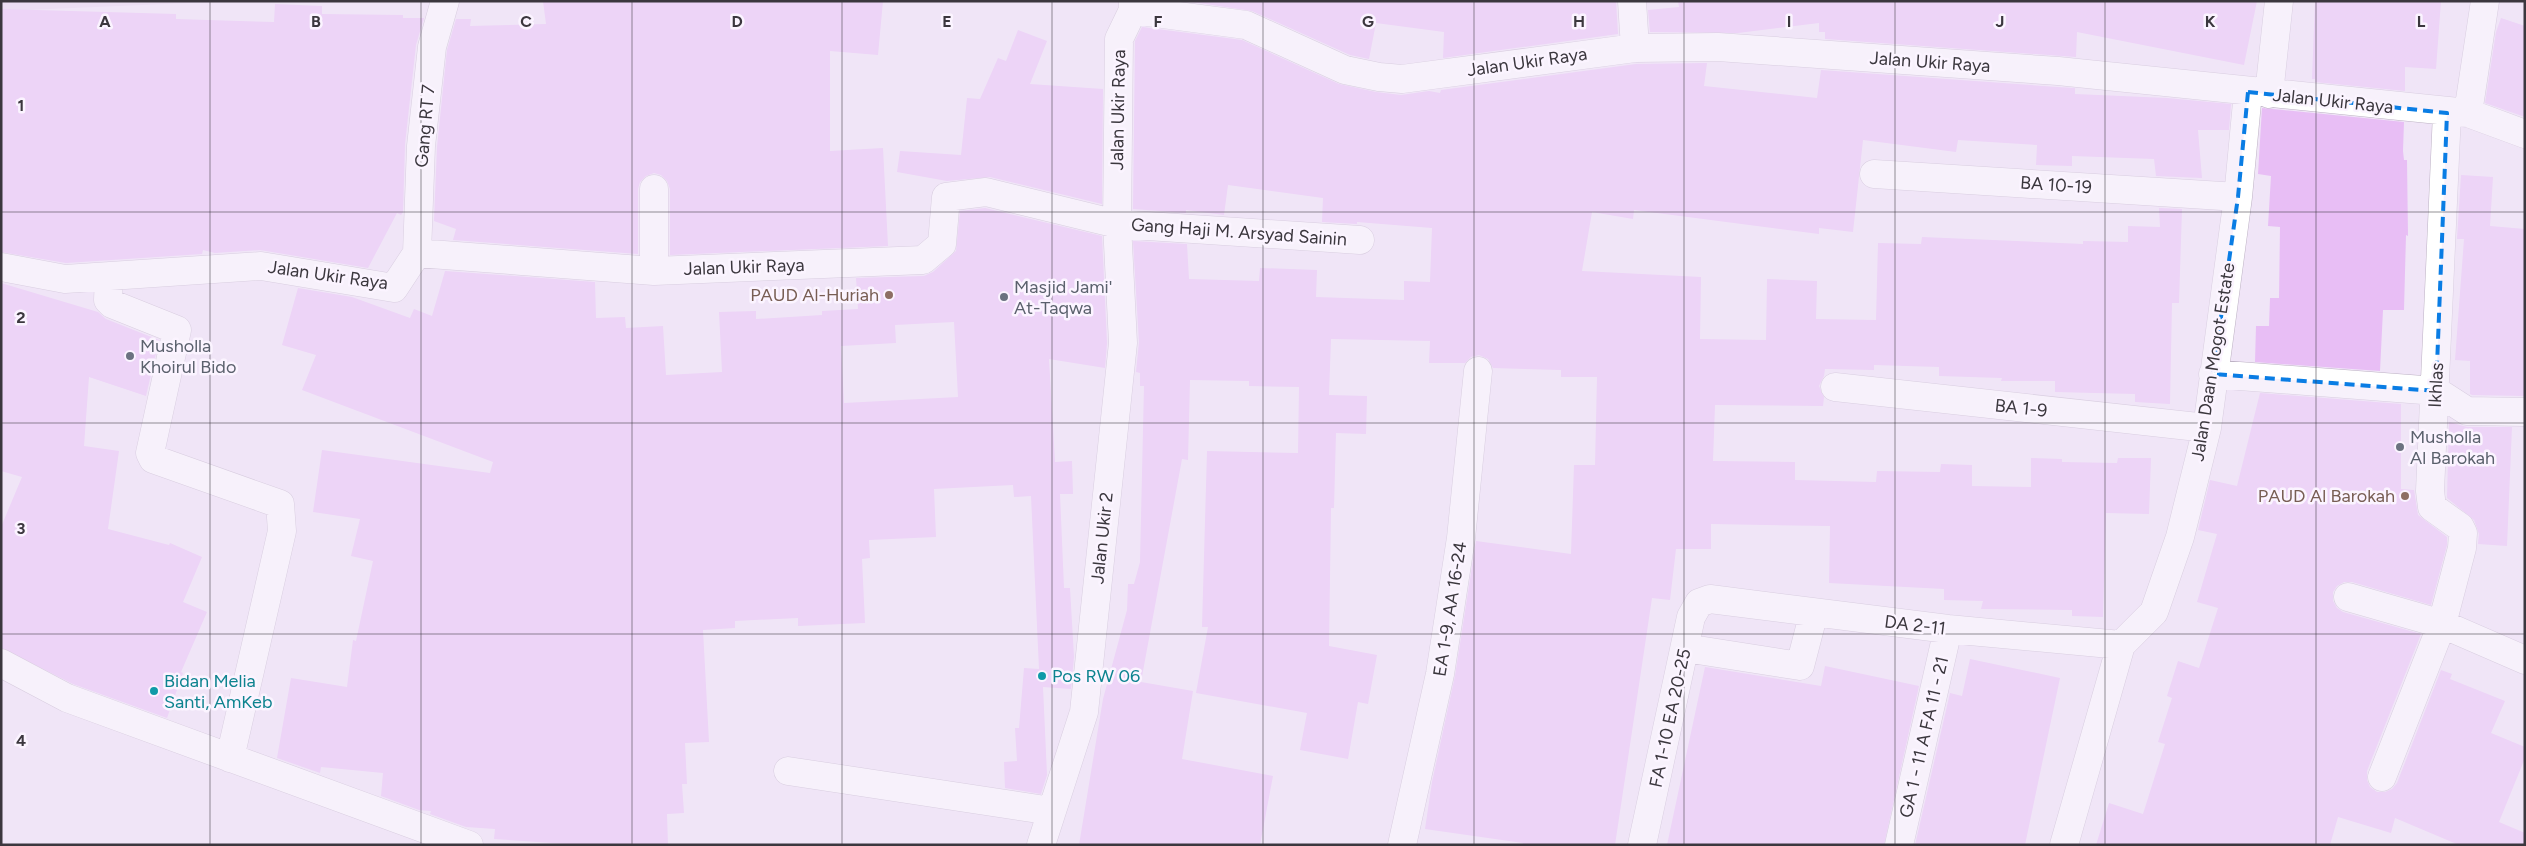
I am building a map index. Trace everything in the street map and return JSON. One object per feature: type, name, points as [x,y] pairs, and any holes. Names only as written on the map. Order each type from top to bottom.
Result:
[{"type":"street","name":"Gang RT 7","points":[[417,254],[421,146],[432,47],[446,1]]},
{"type":"street","points":[[1632,1],[1635,48]]},
{"type":"street","name":"Jalan Daan Mogot Estate","points":[[2064,845],[2121,645],[2154,612],[2180,537],[2207,428],[2238,196],[2258,93],[2279,1]]},
{"type":"street","name":"Ikhlas","points":[[2382,777],[2442,624],[2462,548],[2463,533],[2454,521],[2432,507],[2431,502],[2436,391],[2458,113],[2485,1]]},
{"type":"street","name":"Jalan Ukir Raya","points":[[1,266],[65,278],[261,266],[394,288],[417,254],[654,270],[923,260],[942,244],[946,197],[986,192],[1117,224],[1119,39],[1133,6],[1246,25],[1345,70],[1387,78],[1402,79],[1635,48],[1718,47],[2029,69],[2458,113],[2525,134]]},
{"type":"street","name":"BA 10-19","points":[[1874,174],[2238,196]]},
{"type":"street","points":[[654,189],[654,270]]},
{"type":"street","name":"Gang Haji M. Arsyad Sainin","points":[[1117,224],[1360,240]]},
{"type":"street","name":"Jalan Ukir 2","points":[[1042,845],[1084,712],[1123,343],[1117,224]]},
{"type":"street","points":[[109,276],[108,300],[112,304],[177,330],[150,454],[153,459],[280,504],[282,532],[230,758]]},
{"type":"street","name":"EA 1-9, AA 16-24","points":[[1402,845],[1443,655],[1461,538],[1478,371]]},
{"type":"street","points":[[2213,374],[2436,391],[2467,411],[2525,412]]},
{"type":"street","name":"BA 1-9","points":[[1835,388],[2207,428]]},
{"type":"street","points":[[2348,597],[2442,624],[2525,660]]},
{"type":"street","name":"DA 2-11","points":[[1710,599],[1948,629],[2121,645]]},
{"type":"street","name":"FA 1-10 EA 20-25","points":[[1642,845],[1691,616],[1699,604],[1710,599]]},
{"type":"street","points":[[1685,648],[1800,666],[1814,612]]},
{"type":"street","name":"GA 1 - 11 A FA 11 - 21","points":[[1899,845],[1948,629]]},
{"type":"street","points":[[1,663],[67,698],[469,845]]},
{"type":"street","points":[[788,771],[1052,811]]},
{"type":"highlighted area","points":[[2248,92],[2447,113],[2436,391],[2213,374],[2238,197]]},
{"type":"shaded area","points":[[1,1],[236,1],[27,10],[1,104]]},
{"type":"building","points":[[543,1],[883,1],[878,55],[830,51],[830,151],[883,148],[888,246],[670,255],[670,189],[667,181],[661,175],[654,173],[646,176],[640,182],[638,189],[638,254],[453,240],[456,229],[434,221],[437,147],[447,50],[456,19],[471,19],[470,26],[546,24]]},
{"type":"building","points":[[1186,1],[1616,1],[1618,34],[1443,58],[1444,32],[1376,23],[1369,59],[1350,55],[1252,11]]},
{"type":"building","points":[[1678,1],[2257,1],[2244,65],[2077,32],[2076,57],[1825,39],[1825,32],[1819,32],[1819,23],[1738,33],[1650,32],[1648,10],[1679,7]]},
{"type":"building","points":[[2315,1],[2441,1],[2436,69],[2405,67],[2405,91],[2315,82],[2315,79],[2312,79]]},
{"type":"building","points":[[275,4],[322,6],[322,14],[403,15],[403,18],[424,18],[416,45],[405,144],[403,212],[401,215],[397,213],[368,268],[260,250],[215,253],[203,250],[202,254],[66,263],[1,252],[1,9],[176,14],[176,19],[274,22]]},
{"type":"building","points":[[2501,18],[2525,26],[2525,117],[2485,103],[2496,32]]},
{"type":"building","points":[[1142,27],[1242,40],[1339,84],[1401,95],[1429,91],[1440,93],[1441,90],[1636,64],[1707,63],[1704,86],[1817,98],[1821,70],[2075,88],[2075,94],[2167,98],[2231,104],[2229,130],[2198,130],[2202,178],[2156,176],[2154,159],[2072,156],[2072,166],[2036,165],[2037,145],[1958,140],[1956,152],[1863,140],[1853,232],[1819,228],[1819,234],[1634,210],[1633,219],[1592,212],[1582,271],[1701,277],[1700,339],[1766,340],[1767,279],[1817,281],[1816,319],[1876,320],[1878,243],[1921,244],[1922,237],[2083,244],[2083,241],[2128,242],[2128,226],[2160,227],[2159,208],[2182,209],[2179,303],[2172,303],[2170,404],[2135,402],[2135,394],[2055,392],[2055,381],[2001,381],[2002,378],[1939,376],[1939,367],[1874,365],[1874,370],[1825,369],[1819,386],[1824,397],[1823,406],[1715,405],[1713,461],[1795,462],[1795,480],[1876,482],[1877,471],[1940,472],[1941,464],[1972,465],[1972,486],[2031,487],[2031,458],[2062,459],[2062,462],[2117,463],[2118,458],[2151,458],[2149,514],[2106,513],[2103,617],[2072,616],[2072,610],[1981,609],[1983,601],[1944,600],[1944,589],[1829,583],[1830,526],[1711,524],[1711,549],[1676,549],[1670,600],[1652,598],[1615,845],[1522,845],[1523,843],[1425,829],[1432,782],[1455,676],[1476,541],[1571,554],[1574,465],[1595,465],[1597,377],[1561,377],[1561,370],[1493,368],[1488,359],[1479,355],[1471,357],[1465,363],[1429,363],[1430,341],[1331,339],[1329,395],[1367,396],[1366,434],[1336,433],[1334,508],[1331,508],[1329,646],[1377,655],[1368,704],[1358,702],[1348,759],[1300,750],[1307,713],[1196,693],[1208,627],[1202,627],[1207,451],[1298,453],[1299,387],[1249,386],[1249,381],[1190,380],[1188,460],[1182,459],[1141,682],[1193,691],[1182,759],[1273,776],[1260,845],[1079,845],[1103,699],[1127,610],[1128,584],[1134,584],[1140,562],[1144,386],[1140,386],[1140,373],[1136,372],[1139,342],[1133,241],[1187,244],[1189,279],[1259,281],[1260,268],[1317,270],[1316,297],[1404,300],[1404,281],[1430,282],[1432,228],[1357,222],[1357,224],[1322,222],[1323,198],[1228,185],[1224,215],[1186,210],[1186,213],[1133,209],[1135,41]]},
{"type":"building","points":[[1018,30],[1047,41],[1030,84],[1103,89],[1102,204],[990,177],[947,181],[897,172],[900,151],[961,155],[967,98],[980,99],[998,58],[1006,61]]},
{"type":"building","points":[[2262,108],[2404,122],[2403,151],[2404,160],[2407,160],[2408,236],[2406,235],[2404,310],[2383,310],[2380,371],[2255,362],[2256,326],[2269,326],[2270,298],[2279,298],[2280,227],[2268,226],[2271,176],[2258,174]]},
{"type":"building","points":[[2461,175],[2493,177],[2490,226],[2525,229],[2525,396],[2470,394],[2470,361],[2455,360],[2464,239],[2457,239]]},
{"type":"building","points":[[985,208],[1102,236],[1107,343],[1105,368],[1049,359],[1055,462],[1072,461],[1073,494],[1060,494],[1064,588],[1070,588],[1074,657],[1071,689],[1043,687],[1047,775],[1041,794],[1005,788],[1004,762],[1017,761],[1015,728],[1019,728],[1024,668],[1039,669],[1031,496],[1014,497],[1013,485],[934,489],[936,537],[869,540],[870,558],[862,559],[865,623],[798,626],[798,618],[735,621],[735,628],[703,630],[709,742],[685,743],[687,784],[682,784],[684,813],[667,814],[668,845],[582,845],[494,839],[495,829],[466,827],[430,814],[431,811],[419,810],[381,796],[383,773],[321,767],[320,773],[277,758],[291,678],[347,687],[353,640],[356,641],[373,561],[351,556],[360,519],[313,512],[322,450],[490,473],[493,462],[302,390],[316,355],[282,345],[298,288],[352,297],[410,318],[414,309],[432,316],[445,271],[595,282],[596,318],[625,317],[626,328],[663,326],[666,375],[722,372],[719,312],[756,311],[756,319],[822,315],[822,311],[858,309],[856,278],[924,276],[933,272],[956,251],[960,211]],"holes":[[[954,322],[958,397],[844,403],[841,346],[896,343],[895,325]]]},
{"type":"building","points":[[1,283],[98,312],[106,319],[159,340],[146,396],[89,377],[84,446],[119,451],[108,529],[169,545],[170,543],[202,557],[183,602],[207,612],[181,672],[183,673],[167,718],[73,684],[1,648],[1,527],[22,477],[1,471]]},
{"type":"building","points":[[2260,393],[2401,404],[2401,489],[2414,490],[2418,515],[2447,537],[2447,545],[2431,605],[2352,582],[2344,582],[2337,586],[2333,592],[2333,601],[2337,608],[2343,612],[2421,634],[2367,771],[2367,780],[2370,787],[2377,792],[2385,792],[2392,789],[2397,783],[2441,670],[2452,674],[2450,679],[2505,701],[2491,733],[2525,747],[2525,758],[2499,822],[2525,833],[2525,845],[2459,845],[2395,818],[2391,833],[2338,817],[2330,845],[2096,845],[2109,803],[2143,814],[2165,744],[2158,742],[2172,698],[2167,696],[2178,661],[2199,668],[2218,608],[2197,602],[2217,534],[2198,530],[2210,480],[2237,486]]},
{"type":"building","points":[[2449,422],[2467,427],[2512,427],[2507,546],[2478,544],[2479,534],[2474,520],[2447,498]]},
{"type":"building","points":[[1970,659],[2060,678],[2025,845],[1915,845],[1950,693],[1962,696]]},
{"type":"building","points":[[1825,666],[1919,686],[1884,845],[1667,845],[1705,667],[1821,686]]},
{"type":"place","name":"PAUD Al-Huriah","points":[[889,295]]},
{"type":"place","name":"Masjid Jami' At-Taqwa","points":[[1004,297]]},
{"type":"place","name":"Musholla Khoirul Bido","points":[[130,356]]},
{"type":"place","name":"Musholla Al Barokah","points":[[2400,447]]},
{"type":"place","name":"PAUD Al Barokah","points":[[2405,496]]},
{"type":"place","name":"Pos RW 06","points":[[1042,676]]},
{"type":"place","name":"Bidan Melia Santi, AmKeb","points":[[154,691]]}]
